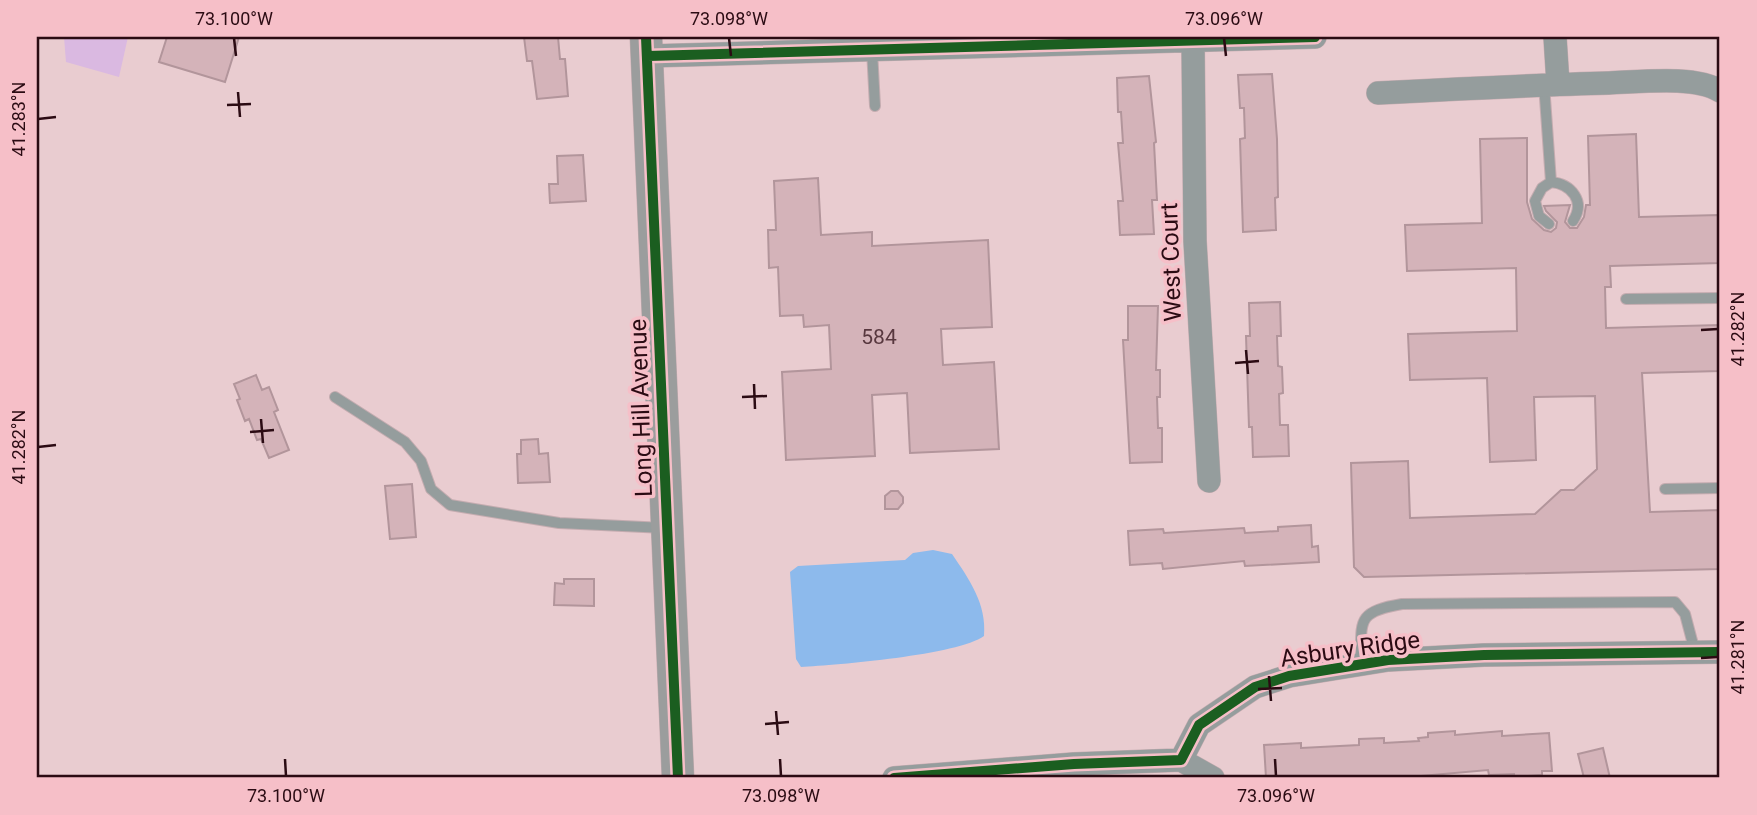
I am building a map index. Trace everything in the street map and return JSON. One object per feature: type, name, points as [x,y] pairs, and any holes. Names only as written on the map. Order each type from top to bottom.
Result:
[{"type":"street","points":[[647,46],[872,50],[1315,37]]},
{"type":"street","points":[[1551,84],[1555,37]]},
{"type":"street","name":"West Court","points":[[1193,41],[1195,241],[1209,481]]},
{"type":"street","name":"Long Hill Avenue","points":[[647,46],[678,778]]},
{"type":"street","points":[[1378,93],[1551,84],[1696,83],[1720,91]]},
{"type":"street","name":"Asbury Ridge","points":[[1181,760],[1199,725],[1255,687],[1289,676],[1388,660],[1484,655],[1720,652]]},
{"type":"street","points":[[894,778],[1074,764],[1181,760],[1213,778]]},
{"type":"lane","points":[[872,50],[875,106]]},
{"type":"lane","points":[[1551,84],[1551,182]]},
{"type":"lane","points":[[1551,182],[1567,187],[1576,196],[1578,208],[1573,221]]},
{"type":"lane","points":[[1549,224],[1539,216],[1535,201],[1542,188],[1551,182]]},
{"type":"lane","points":[[1626,299],[1720,298]]},
{"type":"lane","points":[[335,397],[405,442],[421,461],[431,489],[450,505],[559,523],[668,528]]},
{"type":"lane","points":[[1665,489],[1720,488]]},
{"type":"lane","points":[[1361,665],[1362,628],[1365,619],[1378,608],[1402,604],[1675,603],[1685,614],[1695,652]]},
{"type":"shaded area","points":[[64,37],[128,37],[119,77],[66,62]]},
{"type":"water","points":[[933,550],[952,554],[970,582],[983,613],[984,636],[950,649],[924,654],[801,667],[796,659],[790,572],[798,566],[905,560],[913,553]]},
{"type":"building","points":[[167,37],[239,37],[225,82],[159,62]]},
{"type":"building","points":[[524,37],[558,37],[560,59],[565,59],[568,96],[537,99],[532,61],[527,61]]},
{"type":"building","points":[[1272,74],[1277,139],[1276,230],[1243,232],[1240,139],[1245,138],[1244,108],[1240,108],[1238,75]]},
{"type":"building","points":[[1149,76],[1156,142],[1157,200],[1152,200],[1154,234],[1120,235],[1118,201],[1123,201],[1118,143],[1123,143],[1121,112],[1118,112],[1117,78]]},
{"type":"building","points":[[1636,134],[1639,217],[1719,215],[1720,263],[1610,266],[1611,287],[1605,287],[1606,328],[1720,325],[1720,371],[1642,373],[1650,512],[1720,510],[1720,569],[1364,577],[1354,567],[1351,463],[1408,461],[1410,518],[1535,514],[1561,490],[1574,490],[1597,469],[1595,396],[1534,397],[1536,460],[1490,462],[1487,378],[1410,380],[1408,334],[1517,331],[1516,268],[1407,271],[1405,225],[1482,223],[1480,139],[1527,138],[1527,202],[1532,219],[1544,230],[1551,232],[1556,228],[1557,222],[1544,206],[1570,205],[1565,222],[1570,228],[1577,228],[1584,217],[1586,205],[1590,205],[1588,136]]},
{"type":"building","points":[[583,155],[586,201],[550,203],[549,184],[558,184],[557,156]]},
{"type":"building","points":[[818,178],[821,235],[872,232],[872,246],[988,240],[992,327],[941,329],[943,365],[994,362],[999,449],[910,453],[907,393],[872,395],[875,456],[786,460],[782,372],[831,369],[829,325],[804,327],[803,315],[780,316],[778,267],[769,268],[768,230],[776,230],[774,181]]},
{"type":"building","points":[[1280,302],[1281,336],[1277,336],[1278,366],[1282,367],[1283,393],[1279,394],[1280,425],[1288,425],[1289,456],[1253,457],[1252,427],[1249,427],[1246,336],[1250,336],[1249,303]]},
{"type":"building","points":[[1128,306],[1158,306],[1156,370],[1160,370],[1160,397],[1157,397],[1158,428],[1162,428],[1162,462],[1130,463],[1123,340],[1128,340]]},
{"type":"building","points":[[256,375],[262,390],[269,387],[278,410],[274,412],[289,450],[269,458],[261,439],[257,440],[249,419],[245,421],[234,384]]},
{"type":"building","points":[[538,439],[539,454],[548,453],[550,482],[518,483],[517,454],[521,454],[521,440]]},
{"type":"building","points":[[412,484],[416,537],[390,539],[385,486]]},
{"type":"building","points":[[891,491],[898,491],[903,497],[903,503],[898,509],[885,509],[885,496]]},
{"type":"building","points":[[1311,525],[1312,547],[1318,546],[1319,562],[1245,566],[1244,561],[1163,569],[1162,563],[1130,565],[1128,531],[1163,529],[1164,533],[1244,528],[1245,533]]},
{"type":"building","points":[[564,579],[594,579],[594,606],[554,605],[555,583],[564,584]]},
{"type":"building","points":[[1455,731],[1455,735],[1502,731],[1502,736],[1549,733],[1552,771],[1542,771],[1542,775],[1514,777],[1514,774],[1489,775],[1488,770],[1398,778],[1266,778],[1264,745],[1301,743],[1301,748],[1359,745],[1359,739],[1384,738],[1384,743],[1419,741],[1418,738],[1428,737],[1428,733]]},
{"type":"building","points":[[1603,748],[1610,778],[1584,778],[1578,754]]},
{"type":"cycle path","points":[[646,37],[678,778]]},
{"type":"cycle path","points":[[648,56],[1315,37]]},
{"type":"cycle path","points":[[894,778],[1074,764],[1181,760],[1199,725],[1255,687],[1289,676],[1388,660],[1484,655],[1720,652]]}]
